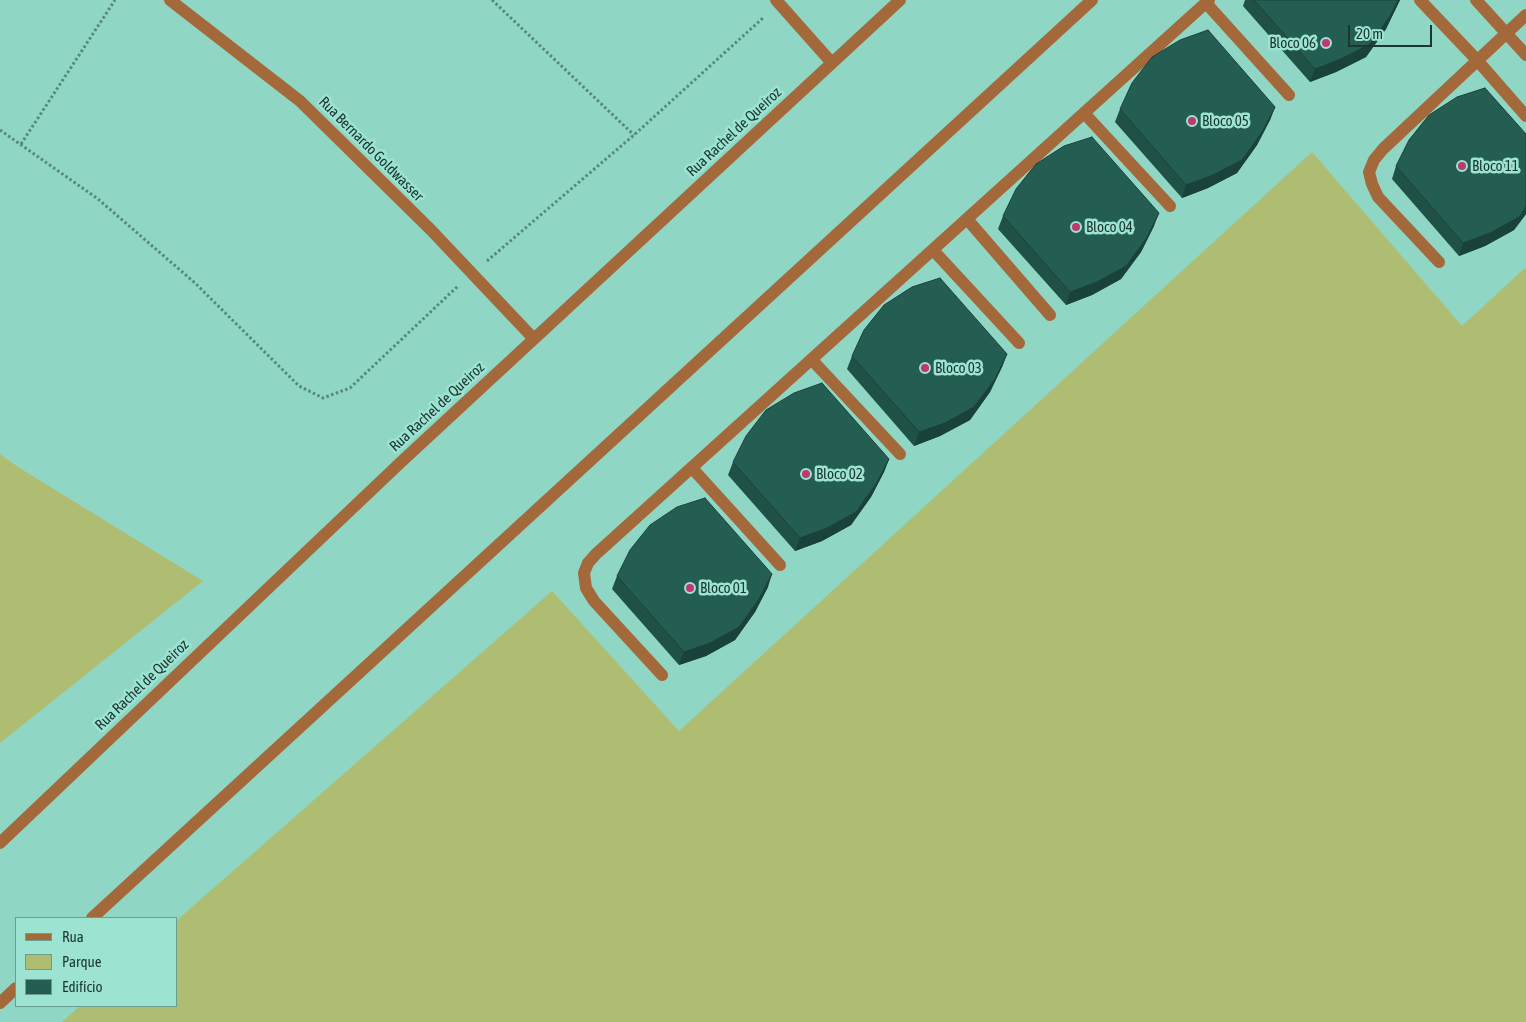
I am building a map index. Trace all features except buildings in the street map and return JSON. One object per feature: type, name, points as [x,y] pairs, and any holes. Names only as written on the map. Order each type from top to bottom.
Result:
[{"type":"street","name":"Rua Bernardo Goldwasser","points":[[170,0],[300,101],[431,230],[534,339]]},
{"type":"street","name":"Rua Rachel de Queiroz","points":[[0,843],[400,463],[900,0]]},
{"type":"street","points":[[93,917],[1092,0]]},
{"type":"street","points":[[1420,0],[1477,60],[1526,116]]},
{"type":"street","points":[[1476,0],[1526,55]]},
{"type":"street","points":[[662,675],[594,601],[586,588],[584,573],[588,563],[596,554],[1208,1],[1289,95]]},
{"type":"street","points":[[778,2],[832,63]]},
{"type":"street","points":[[1440,262],[1378,197],[1369,172],[1374,160],[1383,150],[1526,15]]},
{"type":"street","points":[[1084,113],[1170,206]]},
{"type":"street","points":[[967,219],[1050,315]]},
{"type":"street","points":[[933,250],[1019,343]]},
{"type":"street","points":[[812,360],[900,454]]},
{"type":"street","points":[[692,468],[780,565]]},
{"type":"street","points":[[0,1003],[15,989]]},
{"type":"path","points":[[21,144],[115,0]]},
{"type":"path","points":[[492,0],[634,135]]},
{"type":"path","points":[[0,130],[98,199],[195,283],[298,386],[323,398],[350,388],[471,274],[634,135],[778,2]]},
{"type":"green space","points":[[1312,152],[1462,326],[1526,267],[1526,1022],[62,1022],[79,1007],[178,1007],[178,919],[552,591],[679,731]]},
{"type":"green space","points":[[0,454],[203,581],[0,743]]},
{"type":"place","name":"Bloco 06","points":[[1326,43]]},
{"type":"place","name":"Bloco 05","points":[[1192,121]]},
{"type":"place","name":"Bloco 11","points":[[1462,166]]},
{"type":"place","name":"Bloco 04","points":[[1076,227]]},
{"type":"place","name":"Bloco 03","points":[[925,368]]},
{"type":"place","name":"Bloco 02","points":[[806,474]]},
{"type":"place","name":"Bloco 01","points":[[690,588]]}]
